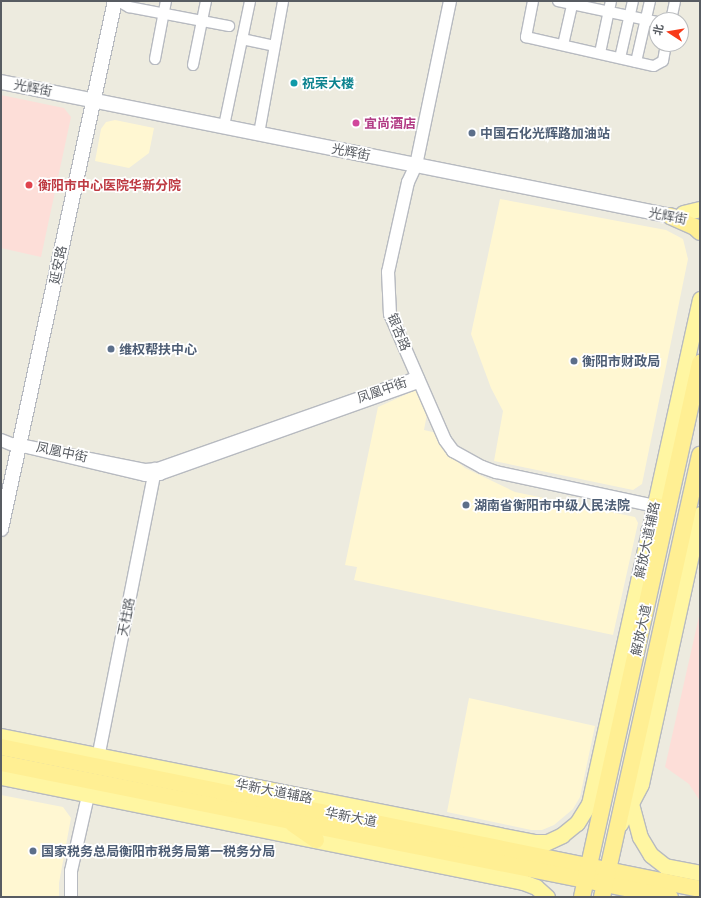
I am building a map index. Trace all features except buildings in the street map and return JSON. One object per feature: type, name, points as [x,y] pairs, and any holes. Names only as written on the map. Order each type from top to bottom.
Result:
[{"type":"highway","points":[[677,214],[696,227],[700,232]]},
{"type":"highway","name":"解放大道","points":[[582,897],[605,801],[661,507],[700,363]]},
{"type":"highway","name":"解放大道","points":[[605,883],[700,455]]},
{"type":"highway","points":[[649,532],[661,507]]},
{"type":"highway","points":[[682,539],[700,513]]},
{"type":"highway","name":"华新大道","points":[[1,747],[97,761],[383,818],[526,852],[587,872],[605,883],[670,897]]},
{"type":"highway","name":"华新大道","points":[[1,763],[90,788],[287,820],[587,872]]},
{"type":"highway","points":[[287,820],[316,840]]},
{"type":"highway","name":"华新大道","points":[[605,883],[700,889]]},
{"type":"main road","name":"延安路","points":[[90,97],[106,1]]},
{"type":"main road","name":"延安路","points":[[1,488],[8,443],[90,97],[116,1]]},
{"type":"main road","name":"光辉街","points":[[1,76],[90,97],[677,214],[700,216]]},
{"type":"main road","name":"光辉街","points":[[1,82],[225,121],[416,162]]},
{"type":"main road","points":[[677,214],[700,209]]},
{"type":"main road","name":"光辉街","points":[[677,214],[700,222]]},
{"type":"main road","name":"解放大道辅路","points":[[661,507],[700,299]]},
{"type":"main road","name":"延安路","points":[[1,529],[8,443]]},
{"type":"main road","points":[[617,829],[631,806],[641,784],[700,513]]},
{"type":"main road","name":"解放大道辅路","points":[[548,842],[577,822],[589,804],[649,532]]},
{"type":"main road","points":[[1,736],[97,761]]},
{"type":"main road","points":[[1,777],[90,788],[316,840],[523,882],[536,886],[548,897]]},
{"type":"main road","points":[[628,780],[631,806],[640,837],[651,855],[665,866],[700,874]]},
{"type":"main road","points":[[383,818],[534,842],[548,842]]},
{"type":"main road","points":[[526,852],[548,842]]},
{"type":"street","points":[[116,1],[129,7],[229,26]]},
{"type":"street","points":[[155,59],[166,1]]},
{"type":"street","points":[[193,65],[206,1]]},
{"type":"street","points":[[225,121],[250,1]]},
{"type":"street","points":[[260,128],[283,1]]},
{"type":"street","name":"银杏路","points":[[450,1],[416,162],[408,182],[388,272],[387,298],[390,314],[445,440],[453,451],[465,459],[496,472],[661,507]]},
{"type":"street","points":[[533,1],[526,37],[654,66],[663,61],[665,52]]},
{"type":"street","points":[[558,1],[572,2],[649,21]]},
{"type":"street","points":[[600,53],[611,1]]},
{"type":"street","points":[[620,58],[633,1]]},
{"type":"street","points":[[636,62],[650,1]]},
{"type":"street","points":[[673,12],[675,1]]},
{"type":"street","points":[[563,45],[572,2]]},
{"type":"street","points":[[242,39],[274,46]]},
{"type":"street","name":"凤凰中街","points":[[8,443],[155,472],[418,379]]},
{"type":"street","name":"天柱路","points":[[97,761],[155,472]]},
{"type":"street","points":[[71,897],[71,871],[90,788]]},
{"type":"shaded area","name":"衡阳市中心医院华新分院","points":[[1,95],[64,108],[71,117],[41,257],[1,248]]},
{"type":"shaded area","points":[[115,120],[154,128],[149,153],[129,168],[95,161],[101,129],[106,122]]},
{"type":"shaded area","name":"衡阳市财政局","points":[[500,199],[666,230],[683,239],[688,259],[642,484],[633,490],[494,461],[503,411],[491,388],[471,334]]},
{"type":"shaded area","name":"湖南省衡阳市中级人民法院","points":[[418,389],[428,409],[424,430],[437,433],[447,453],[465,468],[515,492],[635,517],[638,523],[613,635],[354,580],[357,567],[345,565],[378,407]]},
{"type":"shaded area","points":[[700,612],[700,801],[689,784],[665,767]]},
{"type":"shaded area","points":[[469,698],[595,726],[580,797],[573,809],[554,825],[542,830],[531,830],[447,812]]},
{"type":"shaded area","name":"国家税务总局衡阳市税务局第一税务分局","points":[[1,795],[63,807],[71,818],[59,883],[59,897],[1,897]]},
{"type":"place","name":"祝荣大楼","points":[[294,83]]},
{"type":"place","name":"宜尚酒店","points":[[356,123]]},
{"type":"place","name":"中国石化光辉路加油站","points":[[472,133]]},
{"type":"place","name":"衡阳市中心医院华新分院","points":[[29,185]]},
{"type":"place","name":"维权帮扶中心","points":[[111,349]]},
{"type":"place","name":"衡阳市财政局","points":[[574,361]]},
{"type":"place","name":"湖南省衡阳市中级人民法院","points":[[466,505]]},
{"type":"place","name":"国家税务总局衡阳市税务局第一税务分局","points":[[33,851]]}]
